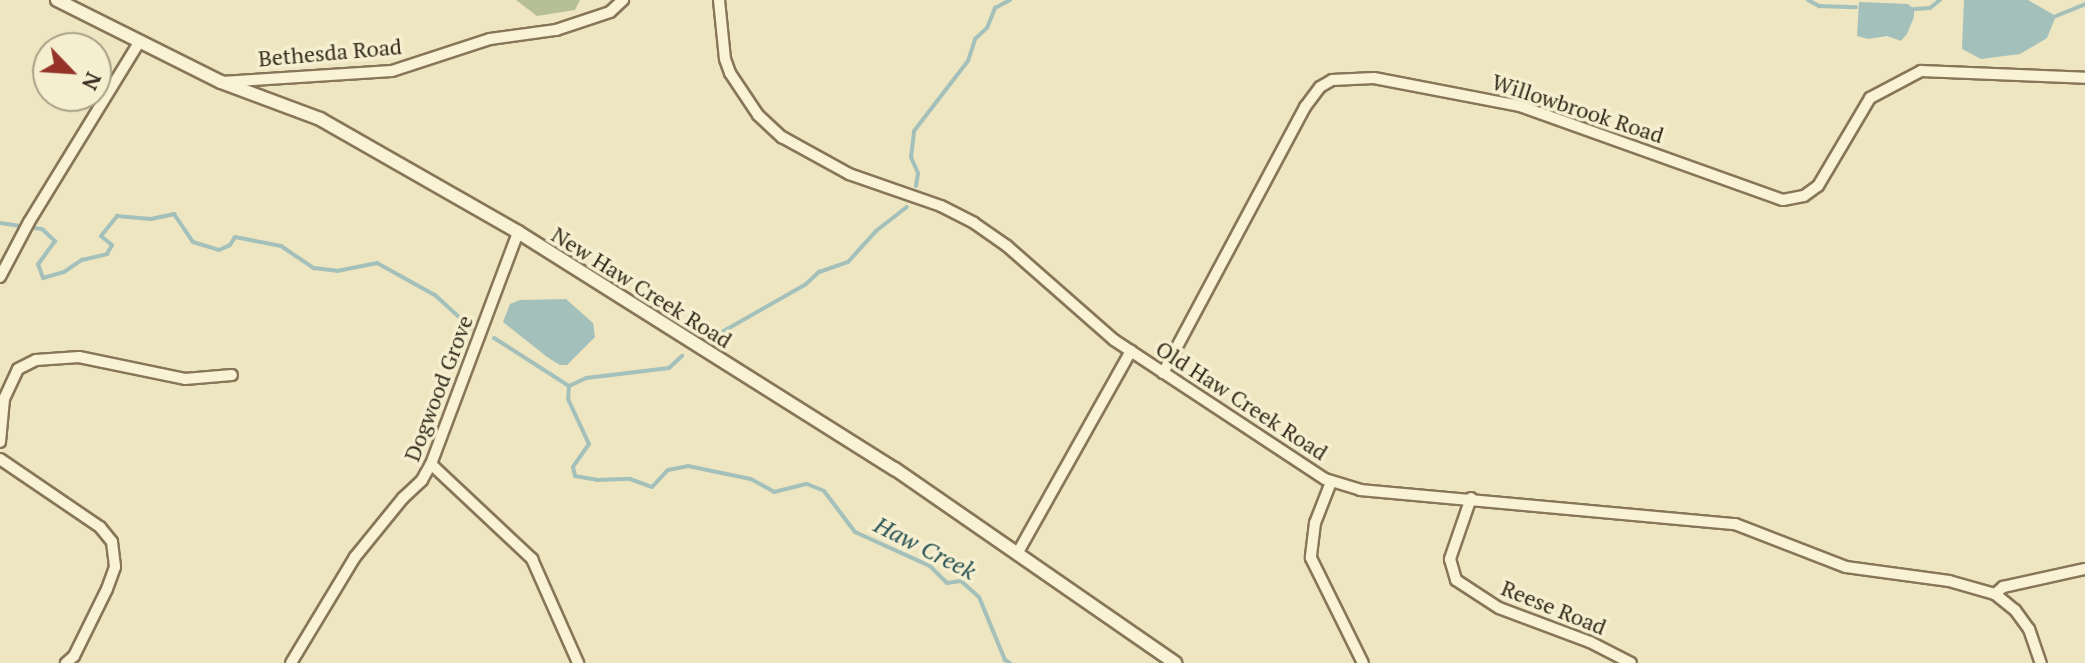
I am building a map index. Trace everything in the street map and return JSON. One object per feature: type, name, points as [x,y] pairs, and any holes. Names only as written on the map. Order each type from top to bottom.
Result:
[{"type":"street","name":"New Haw Creek Road","points":[[57,0],[221,82],[320,119],[518,232],[895,469],[1175,663]]},
{"type":"street","name":"Bethesda Road","points":[[221,82],[392,71],[490,39],[556,30],[610,12],[623,0]]},
{"type":"street","name":"Old Haw Creek Road","points":[[719,0],[725,59],[730,73],[758,115],[782,137],[849,174],[941,206],[974,223],[1131,351],[1331,482],[1360,490],[1726,522],[1769,535],[1846,567],[1949,581],[1995,594],[2015,610],[2029,629],[2041,663]]},
{"type":"street","points":[[0,277],[29,222],[140,41]]},
{"type":"street","name":"Willowbrook Road","points":[[1163,373],[1305,107],[1317,90],[1332,80],[1374,78],[1520,106],[1783,200],[1804,196],[1818,186],[1870,98],[1921,71],[2085,78]]},
{"type":"street","name":"Dogwood Grove","points":[[291,663],[355,557],[403,498],[422,480],[431,464],[518,232]]},
{"type":"street","points":[[1017,554],[1131,351]]},
{"type":"street","points":[[0,442],[4,399],[18,369],[36,360],[79,357],[185,379],[232,375]]},
{"type":"street","points":[[0,459],[100,527],[112,542],[115,567],[107,589],[74,656],[66,663]]},
{"type":"street","points":[[431,464],[532,559],[578,663]]},
{"type":"street","points":[[1331,482],[1315,523],[1311,558],[1363,663]]},
{"type":"street","name":"Reese Road","points":[[1471,498],[1450,559],[1456,580],[1499,608],[1590,642],[1631,663]]},
{"type":"street","points":[[1995,594],[2003,587],[2085,569]]},
{"type":"green space","points":[[516,0],[580,0],[575,10],[537,16]]},
{"type":"water","points":[[1964,0],[2028,0],[2056,16],[2047,38],[2020,54],[1981,59],[1962,49]]},
{"type":"water","points":[[1859,2],[1908,4],[1914,9],[1914,17],[1907,34],[1901,41],[1887,36],[1868,39],[1857,36]]},
{"type":"water","points":[[566,299],[593,323],[595,337],[567,365],[560,365],[547,357],[503,322],[510,304],[520,300]]},
{"type":"waterway","points":[[916,186],[918,173],[911,157],[914,131],[968,61],[975,39],[987,28],[995,8],[1010,0]]},
{"type":"waterway","points":[[1808,0],[1819,6],[1856,7]]},
{"type":"waterway","points":[[1914,9],[1930,8],[1940,0]]},
{"type":"waterway","points":[[2056,16],[2085,4]]},
{"type":"waterway","points":[[722,332],[806,284],[819,272],[848,262],[876,231],[907,207]]},
{"type":"waterway","name":"Haw Creek","points":[[0,223],[42,229],[55,241],[38,264],[43,278],[64,272],[82,260],[107,254],[112,245],[101,236],[117,216],[151,219],[174,214],[193,242],[219,250],[230,245],[235,237],[281,246],[314,268],[337,271],[377,263],[435,295],[471,328]]},
{"type":"waterway","name":"Haw Creek","points":[[494,338],[569,386]]},
{"type":"waterway","points":[[569,386],[586,378],[669,368],[682,356]]},
{"type":"waterway","name":"Haw Creek","points":[[569,386],[568,399],[589,444],[573,467],[575,476],[597,480],[630,479],[652,487],[668,470],[688,466],[751,479],[774,492],[807,484],[824,491],[855,532],[930,566],[947,583],[961,581],[979,597],[1005,660],[1010,663]]}]
